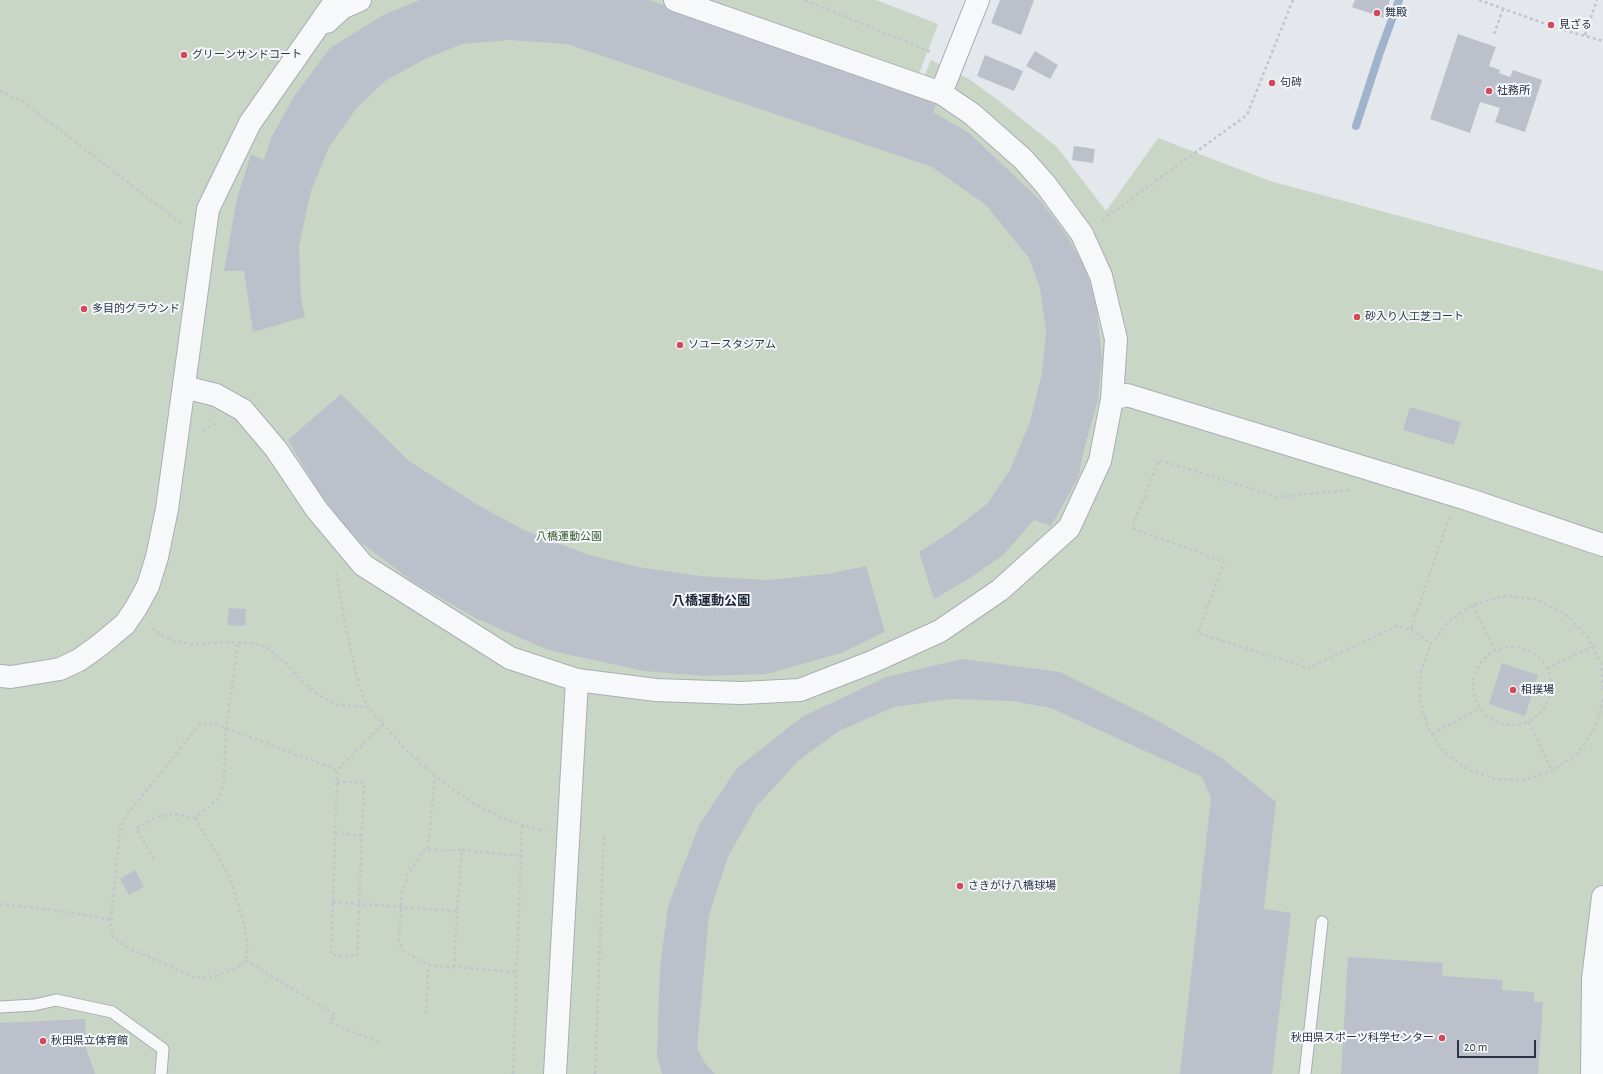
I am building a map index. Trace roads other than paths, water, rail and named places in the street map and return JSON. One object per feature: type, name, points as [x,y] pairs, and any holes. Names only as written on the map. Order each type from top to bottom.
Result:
[{"type":"street","points":[[0,676],[11,676],[60,669],[79,660],[100,646],[124,624],[132,614],[148,586],[161,543],[208,209],[250,123],[336,0]]},
{"type":"street","points":[[308,39],[342,8],[360,0]]},
{"type":"street","points":[[184,387],[216,395],[243,410],[276,449],[318,510],[363,565],[510,658],[577,680],[656,690],[741,693],[800,690],[872,662],[940,631],[1000,590],[1069,528],[1100,461],[1112,399],[1116,339],[1101,276],[1082,234],[1046,185],[1022,159],[972,114],[942,93],[675,0]]},
{"type":"street","points":[[942,93],[978,0]]},
{"type":"street","points":[[1112,399],[1127,396],[1456,496],[1603,544]]},
{"type":"street","points":[[555,1074],[577,680]]},
{"type":"street","points":[[1592,1074],[1592,980],[1603,897]]},
{"type":"lane","points":[[1305,1074],[1322,922]]},
{"type":"lane","points":[[0,1007],[34,1005],[56,1000],[112,1012],[163,1049],[161,1074]]},
{"type":"waterway","points":[[1356,126],[1399,0]]},
{"type":"place","name":"舞殿","points":[[1377,13]]},
{"type":"place","name":"見ざる","points":[[1551,25]]},
{"type":"place","name":"グリーンサンドコート","points":[[184,55]]},
{"type":"place","name":"句碑","points":[[1272,83]]},
{"type":"place","name":"社務所","points":[[1489,91]]},
{"type":"place","name":"多目的グラウンド","points":[[84,309]]},
{"type":"place","name":"砂入り人工芝コート","points":[[1357,317]]},
{"type":"place","name":"ソユースタジアム","points":[[680,345]]},
{"type":"place","name":"相撲場","points":[[1513,690]]},
{"type":"place","name":"さきがけ八橋球場","points":[[960,886]]},
{"type":"place","name":"秋田県スポーツ科学センター","points":[[1442,1038]]},
{"type":"place","name":"秋田県立体育館","points":[[43,1041]]},
{"type":"district","name":"八橋運動公園","points":[[711,601]]}]
